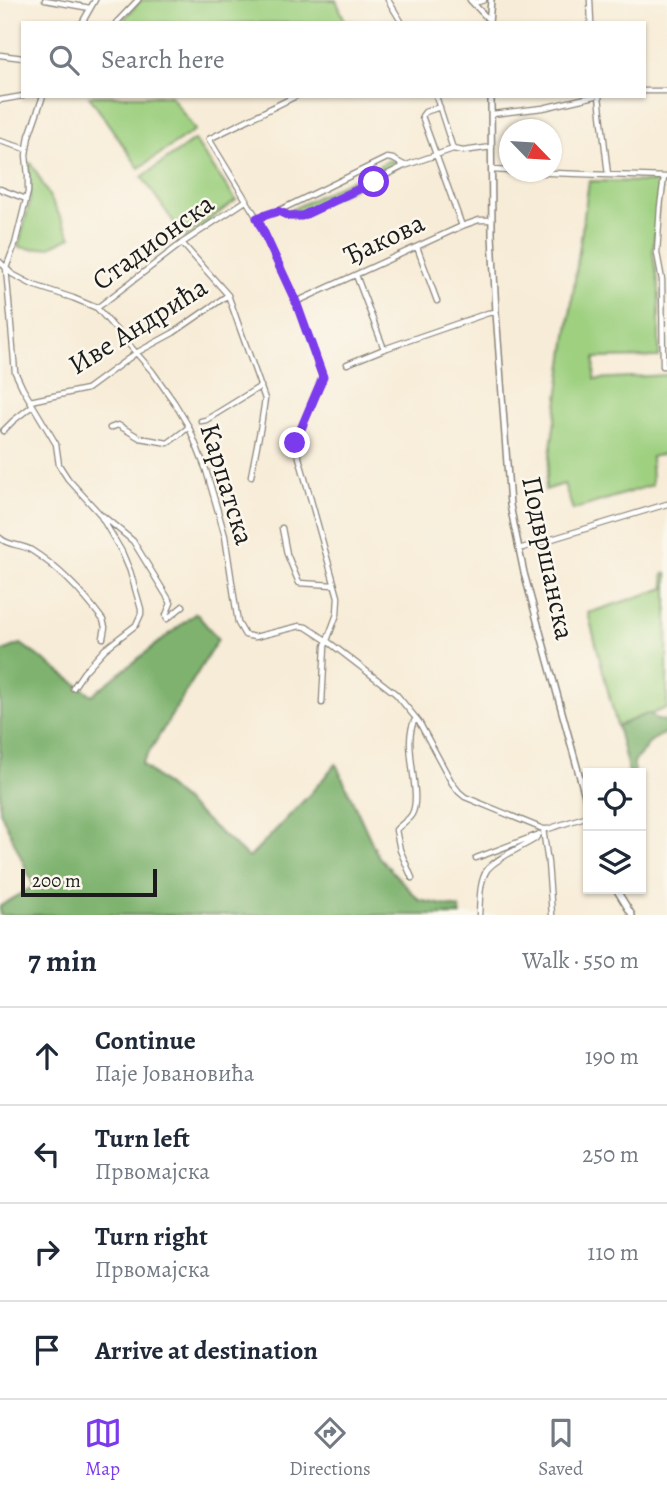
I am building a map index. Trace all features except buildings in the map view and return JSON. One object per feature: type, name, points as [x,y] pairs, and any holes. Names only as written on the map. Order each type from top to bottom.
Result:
[{"type":"street","points":[[45,0],[90,8]]},
{"type":"street","points":[[83,21],[95,0]]},
{"type":"street","points":[[118,21],[138,0]]},
{"type":"street","points":[[388,0],[401,21]]},
{"type":"street","points":[[471,0],[484,0]]},
{"type":"street","points":[[471,0],[489,21]]},
{"type":"street","points":[[489,21],[491,0]]},
{"type":"street","points":[[590,0],[591,21]]},
{"type":"street","points":[[0,55],[21,58]]},
{"type":"street","points":[[646,91],[667,91]]},
{"type":"street","points":[[0,100],[21,96]]},
{"type":"street","points":[[43,98],[31,128],[26,151],[29,176],[26,199],[6,268],[15,372],[56,444],[58,465],[99,513],[134,541],[150,566],[171,603],[167,619],[183,607]]},
{"type":"street","points":[[292,98],[209,139],[257,218],[296,302],[323,379],[295,443],[338,597],[338,609],[323,661],[322,703]]},
{"type":"street","points":[[437,98],[453,149]]},
{"type":"street","name":"Подвршанска","points":[[491,98],[496,312],[510,505],[519,549],[583,788]]},
{"type":"street","points":[[492,114],[543,108],[588,98]]},
{"type":"street","points":[[597,98],[608,175]]},
{"type":"street","points":[[440,107],[425,112],[422,117],[462,226]]},
{"type":"street","points":[[0,141],[26,151]]},
{"type":"street","points":[[278,211],[289,216],[302,216],[404,166],[453,149],[463,151],[492,148]]},
{"type":"street","points":[[257,218],[278,211],[387,158],[404,166]]},
{"type":"street","points":[[492,170],[499,170]]},
{"type":"street","points":[[562,173],[666,177],[660,207],[657,253],[662,280],[665,366]]},
{"type":"street","points":[[0,189],[26,199]]},
{"type":"street","name":"Стадионска","points":[[136,353],[97,308],[183,243],[247,200]]},
{"type":"street","points":[[479,220],[489,214],[492,206]]},
{"type":"street","name":"Ђакова","points":[[296,302],[462,226],[479,220],[492,220]]},
{"type":"street","points":[[183,243],[228,295],[261,386],[265,403],[251,476]]},
{"type":"street","points":[[416,247],[437,302]]},
{"type":"street","points":[[0,261],[12,274],[33,285],[97,308]]},
{"type":"street","points":[[356,275],[384,349]]},
{"type":"street","name":"Иве Андрића","points":[[3,431],[31,404],[88,390],[136,353],[173,333],[228,295]]},
{"type":"street","points":[[346,364],[496,312]]},
{"type":"street","name":"Карпатска","points":[[136,353],[161,384],[189,427],[206,470],[225,536],[240,628],[245,635],[251,637],[300,626],[327,640]]},
{"type":"street","points":[[201,421],[261,386]]},
{"type":"street","points":[[110,428],[118,425],[140,438],[168,443],[189,427]]},
{"type":"street","points":[[519,549],[667,504]]},
{"type":"street","points":[[73,688],[105,649],[136,625],[141,614],[141,604],[127,562],[99,513]]},
{"type":"street","points":[[282,528],[287,554],[299,583],[334,585]]},
{"type":"street","points":[[0,538],[4,542],[30,549],[73,583],[103,620],[103,638]]},
{"type":"street","points":[[327,640],[396,694],[416,718],[459,792],[541,832]]},
{"type":"street","points":[[412,878],[400,850],[396,830],[412,815],[414,806],[411,737],[416,718]]},
{"type":"street","points":[[477,858],[583,818]]},
{"type":"street","points":[[479,915],[486,871],[535,839],[541,832]]},
{"type":"street","points":[[541,832],[548,863],[552,915]]},
{"type":"street","points":[[619,894],[632,915]]},
{"type":"green space","points":[[141,0],[336,0],[345,21],[125,21]]},
{"type":"green space","points":[[90,98],[172,98],[195,130],[139,168]]},
{"type":"green space","points":[[194,140],[236,200],[185,238],[142,177]]},
{"type":"green space","points":[[390,160],[398,166],[300,214],[290,215],[287,212]]},
{"type":"green space","points":[[29,163],[32,164],[71,237],[50,247],[18,247],[30,201]]},
{"type":"green space","points":[[589,181],[660,182],[653,253],[659,288],[659,357],[595,358],[594,379],[667,375],[667,453],[651,457],[652,485],[573,510],[564,484],[545,490]]},
{"type":"green space","points":[[667,573],[667,708],[617,726],[588,613],[665,588],[663,574]]},
{"type":"green space","points":[[196,613],[218,639],[142,764],[249,858],[336,764],[378,856],[419,900],[459,908],[461,915],[0,915],[0,906],[34,886],[0,811],[0,652],[21,644],[92,695]]},
{"type":"green space","points":[[651,714],[657,720],[667,721],[667,732],[651,741],[634,762],[634,768],[628,768],[617,726]]},
{"type":"route","points":[[295,443],[323,377],[296,302],[257,218],[278,211],[289,216],[302,216],[374,182]]}]
